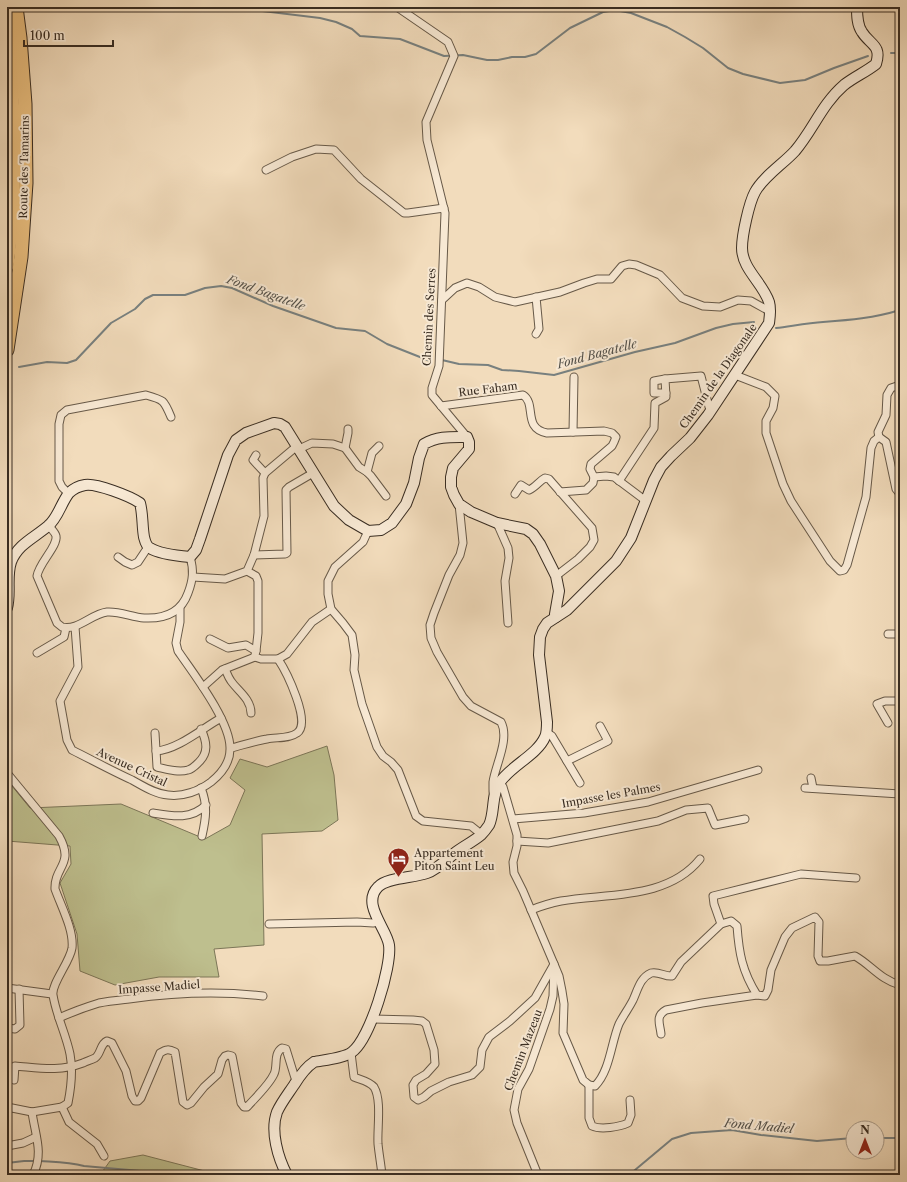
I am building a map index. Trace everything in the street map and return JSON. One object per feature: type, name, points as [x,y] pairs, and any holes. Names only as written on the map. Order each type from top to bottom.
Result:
[{"type":"highway","name":"Route des Tamarins","points":[[7,350],[21,257],[26,182],[25,104],[16,7]]},
{"type":"highway","name":"Route des Tamarins","points":[[7,30],[12,102],[14,182],[7,266]]},
{"type":"main road","points":[[771,312],[769,301],[765,292],[744,260],[742,249],[751,203],[755,192],[762,183],[796,150],[821,111],[834,95],[844,84],[876,64],[878,49],[861,32],[856,7]]},
{"type":"main road","name":"Chemin de la Diagonale","points":[[546,732],[547,722],[539,647],[540,636],[543,629],[547,623],[556,616],[568,610],[616,561],[631,538],[654,480],[661,467],[670,456],[690,438],[711,410],[769,323],[771,312]]},
{"type":"main road","points":[[7,608],[11,563],[16,552],[23,543],[49,526],[69,494],[76,488],[86,484],[134,499],[140,503],[144,538],[150,549],[190,557],[196,550],[228,455],[236,440],[246,433],[274,423],[285,427],[334,506],[340,513],[368,531],[381,530],[392,523],[406,504],[414,483],[419,458],[424,444],[433,439],[446,437],[467,437],[470,442],[469,449],[453,468],[451,477],[451,487],[459,504],[471,512],[497,523],[526,529],[533,534],[540,544],[556,576],[559,591],[555,614],[556,616]]},
{"type":"main road","points":[[287,1175],[278,1156],[276,1140],[276,1118],[282,1104],[298,1080],[314,1062],[354,1051],[364,1037],[373,1018],[389,959],[390,946],[387,937],[378,922],[373,905],[373,895],[377,887],[385,882],[427,873],[481,834],[489,825],[494,800],[500,782],[511,769],[536,749],[544,738],[546,732]]},
{"type":"street","name":"Chemin des Serres","points":[[397,7],[448,42],[454,56],[426,122],[427,140],[445,213],[439,366],[432,388],[432,395],[467,437]]},
{"type":"street","points":[[266,170],[292,157],[316,149],[330,149],[337,152],[351,169],[369,186],[404,212],[408,213],[444,208]]},
{"type":"street","points":[[442,300],[455,288],[467,283],[479,287],[495,297],[514,302],[560,292],[597,279],[611,279],[622,266],[628,264],[636,265],[660,275],[682,298],[703,306],[720,307],[738,300],[751,301],[771,312]]},
{"type":"street","points":[[536,297],[539,329],[536,334]]},
{"type":"street","points":[[735,375],[766,387],[775,396],[773,408],[766,421],[766,433],[783,484],[791,501],[830,561],[840,571],[844,570],[848,565],[866,497],[871,448],[874,441],[879,437]]},
{"type":"street","points":[[666,393],[654,393],[654,380],[701,376],[711,410]]},
{"type":"street","points":[[573,432],[574,377]]},
{"type":"street","points":[[620,481],[654,428],[655,403],[666,397],[665,379]]},
{"type":"street","points":[[900,385],[891,388],[887,395],[885,420],[878,432],[879,437],[886,442],[896,489],[900,494]]},
{"type":"street","points":[[69,494],[62,487],[59,481],[59,424],[61,415],[67,410],[146,395],[158,398],[165,403],[171,417]]},
{"type":"street","name":"Rue Faham","points":[[441,406],[523,395],[526,397],[528,403],[531,421],[541,432],[604,431],[612,433],[616,437],[612,446],[591,464],[590,469],[594,477]]},
{"type":"street","points":[[346,448],[348,429]]},
{"type":"street","points":[[192,577],[225,579],[247,571],[254,555],[264,516],[263,482],[265,473],[298,448],[312,443],[333,444],[346,448],[359,467],[367,472],[386,496]]},
{"type":"street","points":[[367,472],[372,453],[379,446]]},
{"type":"street","points":[[256,455],[253,460],[265,473]]},
{"type":"street","points":[[254,555],[287,553],[286,490],[313,473]]},
{"type":"street","points":[[560,492],[586,490],[593,483],[594,477],[606,476],[614,477],[646,501]]},
{"type":"street","points":[[515,494],[521,485],[529,490],[536,487],[545,478],[549,479],[592,528],[594,540],[590,548],[556,576]]},
{"type":"street","points":[[459,504],[463,543],[460,556],[449,575],[430,625],[432,638],[437,652],[463,697],[471,706],[501,722],[503,726],[502,749],[493,782],[494,800]]},
{"type":"street","points":[[497,523],[508,548],[509,558],[505,581],[508,623]]},
{"type":"street","points":[[49,526],[56,535],[56,542],[38,569],[37,576],[57,623],[62,627],[74,627],[98,614],[108,612],[144,618],[168,614],[180,608]]},
{"type":"street","points":[[368,531],[363,542],[335,567],[328,580],[328,594],[331,609],[352,635],[355,655],[354,670],[362,704],[378,748],[383,756],[398,770],[416,816],[423,821],[471,826],[481,834]]},
{"type":"street","points":[[118,557],[132,565],[138,562],[148,547]]},
{"type":"street","points":[[190,557],[192,564],[192,577],[187,596],[180,608],[180,622],[176,642],[178,651],[222,718],[230,748],[266,739],[290,736],[298,732],[302,726],[301,714],[286,670],[278,659]]},
{"type":"street","points":[[247,571],[256,576],[258,581],[258,633],[255,654]]},
{"type":"street","points":[[210,639],[228,648],[246,645],[261,659],[278,659],[287,654],[312,622],[331,609]]},
{"type":"street","name":"Avenue Cristal","points":[[74,627],[78,667],[60,701],[67,740],[72,750],[154,791],[168,796],[193,792],[201,788],[223,771],[230,754],[230,748]]},
{"type":"street","points":[[37,653],[64,636],[66,628]]},
{"type":"street","points":[[888,634],[900,634]]},
{"type":"street","points":[[203,687],[225,669],[255,654]]},
{"type":"street","points":[[225,669],[230,680],[246,699],[251,709],[250,713]]},
{"type":"street","points":[[888,723],[877,704],[885,701],[900,701]]},
{"type":"street","points":[[156,751],[181,743],[222,718]]},
{"type":"street","points":[[567,761],[608,741],[600,726]]},
{"type":"street","points":[[155,733],[157,767],[178,771],[188,770],[194,767],[205,754],[206,742],[202,729]]},
{"type":"street","points":[[546,732],[552,736],[580,783]]},
{"type":"street","name":"Impasse les Palmes","points":[[513,819],[584,813],[648,802],[758,770]]},
{"type":"street","points":[[7,773],[59,836],[64,846],[65,855],[63,865],[55,882],[55,889],[72,937],[72,948],[69,958],[52,994],[70,1054],[72,1067],[68,1103],[62,1107],[32,1112],[7,1107]]},
{"type":"street","points":[[811,778],[813,788]]},
{"type":"street","name":"Chemin Mazeau","points":[[500,782],[503,787],[517,835],[513,862],[514,873],[532,910],[554,964],[553,996],[550,1009],[529,1069],[518,1089],[514,1110],[517,1123],[538,1175]]},
{"type":"street","points":[[201,788],[206,805],[205,824],[202,836]]},
{"type":"street","points":[[805,788],[900,794]]},
{"type":"street","points":[[153,813],[173,816],[189,816],[200,811],[206,805]]},
{"type":"street","points":[[517,841],[548,842],[658,821],[686,810],[708,808],[715,825],[745,819]]},
{"type":"street","points":[[532,910],[560,901],[652,889],[667,884],[693,868],[700,859]]},
{"type":"street","points":[[721,924],[714,904],[713,896],[801,874],[856,878]]},
{"type":"street","points":[[661,1034],[659,1016],[666,1010],[757,995],[764,996],[768,990],[771,970],[785,937],[792,928],[815,917],[819,922],[818,956],[820,961],[855,956],[863,960],[891,982],[900,985]]},
{"type":"street","points":[[554,964],[563,998],[563,1033],[583,1080],[589,1085],[595,1086],[601,1080],[620,1023],[643,978],[653,973],[668,977],[672,976],[681,962],[721,924],[731,921],[737,926],[743,967],[757,995]]},
{"type":"street","points":[[269,924],[378,922]]},
{"type":"street","points":[[373,1018],[422,1021],[426,1024],[434,1050],[435,1064],[426,1074],[416,1080],[413,1085],[414,1097],[418,1100],[430,1091],[443,1085],[472,1076],[480,1067],[482,1050],[489,1037],[510,1021],[535,998],[554,964]]},
{"type":"street","points":[[7,988],[52,994]]},
{"type":"street","points":[[7,1028],[16,1028],[20,1025],[19,989]]},
{"type":"street","name":"Impasse Madiel","points":[[60,1018],[100,1003],[145,997],[194,994],[246,994],[263,996]]},
{"type":"street","points":[[14,1080],[15,1066],[60,1069],[72,1067],[94,1059],[98,1055],[104,1042],[110,1041],[112,1042],[126,1071],[132,1096],[135,1101],[138,1101],[141,1098],[160,1053],[165,1049],[175,1052],[183,1102],[187,1105],[191,1103],[204,1087],[218,1074],[222,1060],[228,1055],[232,1056],[241,1103],[244,1107],[247,1107],[274,1074],[278,1050],[282,1048],[286,1049],[295,1078],[298,1080]]},
{"type":"street","points":[[351,1053],[354,1077],[373,1086],[377,1095],[378,1143],[382,1175]]},
{"type":"street","points":[[589,1085],[589,1118],[592,1126],[596,1128],[623,1125],[628,1123],[631,1114],[630,1100]]},
{"type":"street","points":[[62,1107],[69,1122],[97,1144],[104,1156]]},
{"type":"street","points":[[32,1112],[39,1154],[38,1166],[33,1175]]},
{"type":"street","points":[[7,1146],[24,1143],[36,1137]]},
{"type":"green space","points":[[327,746],[334,775],[338,820],[322,831],[262,834],[264,945],[214,949],[219,977],[159,977],[115,985],[80,971],[77,934],[60,883],[71,864],[70,846],[7,841],[7,780],[30,808],[121,804],[205,839],[230,825],[245,790],[230,778],[240,759],[267,767]]},
{"type":"green space","points":[[143,1155],[220,1175],[100,1175],[110,1161]]},
{"type":"waterway","points":[[155,7],[202,10],[238,8],[320,18],[336,22],[352,29],[360,36],[400,39],[444,56],[463,55],[487,60],[525,57],[536,54],[570,28],[603,12],[615,10],[631,13],[667,27],[703,48],[728,68],[743,74],[780,83],[805,80],[868,56]]},
{"type":"waterway","points":[[891,53],[900,53]]},
{"type":"waterway","name":"Fond Bagatelle","points":[[19,367],[47,362],[67,363],[76,360],[111,323],[135,309],[145,299],[153,295],[185,295],[205,288],[221,286],[232,288],[273,306],[336,328],[365,331],[387,344],[430,361]]},
{"type":"waterway","name":"Fond Bagatelle","points":[[776,328],[862,318],[900,310]]},
{"type":"waterway","name":"Fond Bagatelle","points":[[442,360],[459,364],[488,365],[502,370],[554,375],[635,352],[675,343],[716,328],[733,324],[754,322]]},
{"type":"waterway","name":"Fond Madiel","points":[[629,1175],[672,1139],[691,1133],[732,1130],[761,1135],[817,1141],[845,1139]]},
{"type":"waterway","name":"Fond Madiel","points":[[885,1138],[900,1138]]},
{"type":"waterway","name":"Fond Madiel","points":[[7,1163],[35,1161]]},
{"type":"waterway","name":"Fond Madiel","points":[[40,1161],[186,1175]]},
{"type":"place","name":"Appartement Piton Saint Leu","points":[[398,878]]}]
